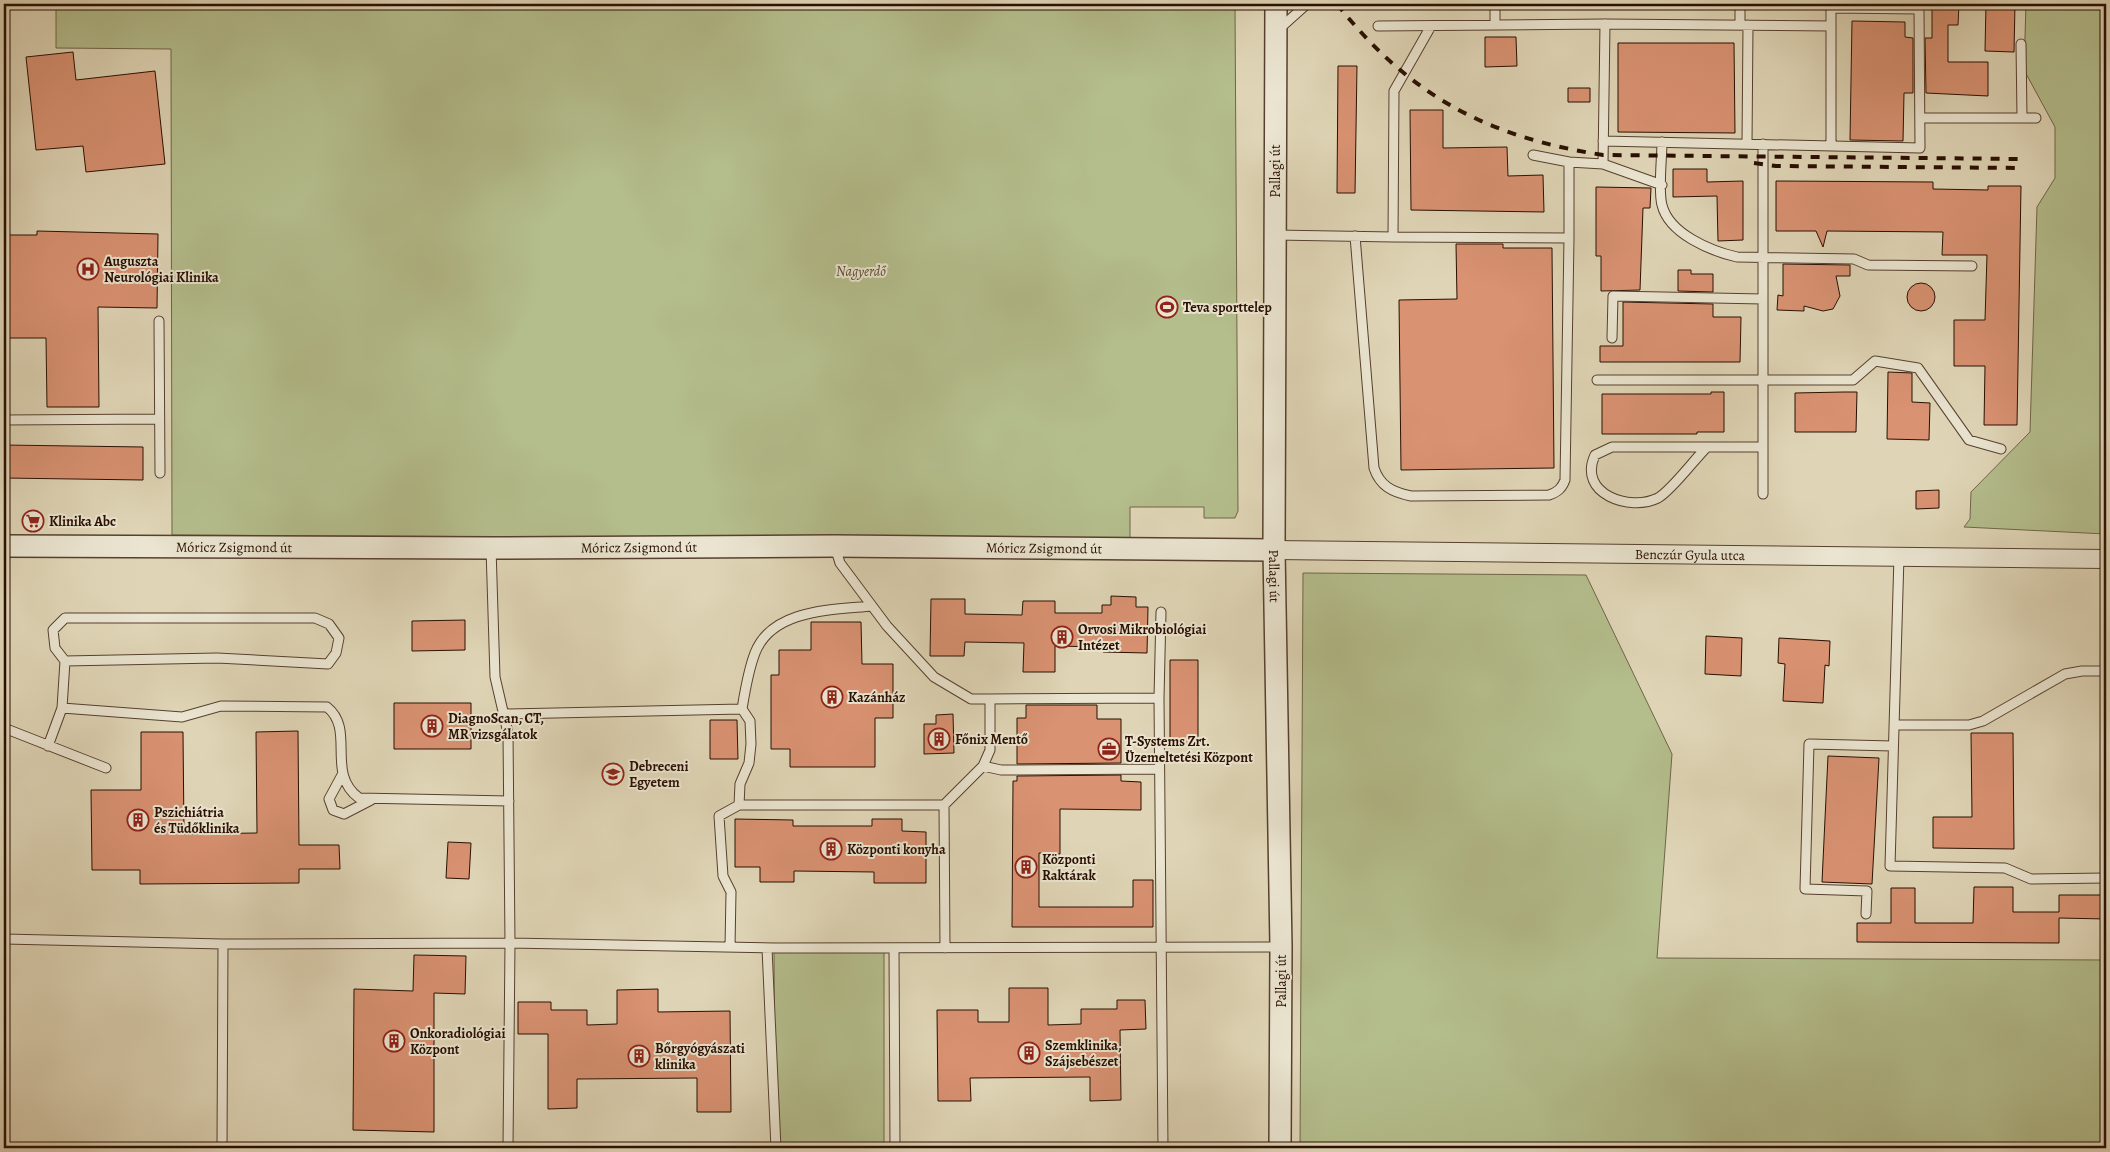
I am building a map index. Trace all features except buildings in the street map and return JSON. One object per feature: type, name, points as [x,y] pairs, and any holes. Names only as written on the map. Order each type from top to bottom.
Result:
[{"type":"street","name":"Pallagi út","points":[[1276,4],[1274,550],[1281,947],[1280,1148]]},
{"type":"street","name":"Móricz Zsigmond út","points":[[4,546],[491,548],[834,546],[1274,550]]},
{"type":"street","name":"Benczúr Gyula utca","points":[[1274,550],[2106,559]]},
{"type":"lane","points":[[1276,32],[1307,4]]},
{"type":"lane","points":[[1495,4],[1495,25]]},
{"type":"lane","points":[[1740,4],[1744,25],[1746,144]]},
{"type":"lane","points":[[1603,141],[1920,148],[1919,6],[1831,8],[1831,146]]},
{"type":"lane","points":[[1603,164],[1605,24]]},
{"type":"lane","points":[[1378,26],[1605,24],[1831,26]]},
{"type":"lane","points":[[1393,237],[1394,91],[1431,26]]},
{"type":"lane","points":[[2021,44],[2022,118]]},
{"type":"lane","points":[[1920,118],[2036,118]]},
{"type":"lane","points":[[1662,142],[1662,205],[1668,216],[1682,232],[1696,242],[1719,252],[1737,257],[1854,259],[1868,265],[1972,266]]},
{"type":"lane","points":[[1763,144],[1763,494]]},
{"type":"lane","points":[[1533,155],[1569,162],[1603,164],[1662,185]]},
{"type":"lane","points":[[1355,236],[1374,468],[1378,478],[1385,486],[1396,493],[1411,496],[1549,495],[1556,492],[1565,480],[1568,363],[1569,162]]},
{"type":"lane","points":[[1275,235],[1569,238]]},
{"type":"lane","points":[[1612,338],[1613,296],[1763,299]]},
{"type":"lane","points":[[159,321],[160,473]]},
{"type":"lane","points":[[1597,380],[1853,380],[1875,361],[1918,368],[1969,440],[2001,448]]},
{"type":"lane","points":[[4,420],[159,419]]},
{"type":"lane","points":[[1706,448],[1662,495],[1646,502],[1622,500],[1608,496],[1594,484],[1590,472],[1594,455],[1612,446],[1706,448],[1763,446]]},
{"type":"lane","points":[[834,546],[840,563],[872,606],[934,678],[971,699],[1159,698]]},
{"type":"lane","points":[[491,548],[495,677],[508,733],[510,943],[508,1148]]},
{"type":"lane","points":[[1898,556],[1890,866],[2005,868],[2031,879],[2106,878]]},
{"type":"lane","points":[[739,805],[740,784],[748,763],[751,744],[750,721],[742,710],[755,652],[770,630],[792,618],[836,609],[872,606]]},
{"type":"lane","points":[[1161,612],[1159,770],[1163,948],[1163,1148]]},
{"type":"lane","points":[[48,746],[62,708],[65,661],[55,648],[53,630],[65,618],[316,618],[329,624],[339,638],[336,653],[328,664],[216,658],[65,661]]},
{"type":"lane","points":[[1894,725],[1969,725],[1983,721],[2065,674],[2082,671],[2106,671]]},
{"type":"lane","points":[[946,948],[944,806],[982,766],[990,750],[990,699]]},
{"type":"lane","points":[[62,708],[182,717],[221,706],[327,707],[336,714],[339,724],[342,775],[352,792],[359,798],[371,800],[509,802]]},
{"type":"lane","points":[[503,714],[742,710]]},
{"type":"lane","points":[[4,728],[106,768]]},
{"type":"lane","points":[[1866,914],[1867,891],[1805,889],[1809,744],[1893,746]]},
{"type":"lane","points":[[982,766],[1001,770],[1159,770]]},
{"type":"lane","points":[[342,775],[329,799],[333,810],[344,814],[371,800]]},
{"type":"lane","points":[[730,947],[731,892],[723,876],[719,816],[739,805],[944,806]]},
{"type":"lane","points":[[4,939],[223,944],[510,943],[767,948],[1281,947]]},
{"type":"lane","points":[[222,1148],[223,944]]},
{"type":"lane","points":[[767,948],[776,1148]]},
{"type":"lane","points":[[894,948],[895,1148]]},
{"type":"green space","name":"Nagyerdő","points":[[56,4],[1235,4],[1238,511],[1235,518],[1204,518],[1204,507],[1130,507],[1130,540],[172,535],[171,49],[56,48]]},
{"type":"green space","points":[[2026,4],[2106,4],[2106,534],[1964,527],[1970,519],[1971,492],[2030,432],[2037,207],[2055,178],[2055,127],[2024,70]]},
{"type":"green space","points":[[1303,573],[1586,575],[1672,754],[1657,958],[2106,960],[2106,1148],[1300,1148]]},
{"type":"green space","points":[[774,948],[884,948],[884,1148],[775,1148]]},
{"type":"railway","points":[[1337,4],[1393,64],[1423,87],[1454,107],[1487,124],[1523,137],[1561,147],[1603,155],[2021,159]]},
{"type":"railway","points":[[1754,163],[1776,166],[2022,168]]},
{"type":"place","name":"Auguszta Neurológiai Klinika","points":[[88,269]]},
{"type":"place","name":"Teva sporttelep","points":[[1167,307]]},
{"type":"place","name":"Klinika Abc","points":[[33,521]]},
{"type":"place","name":"Orvosi Mikrobiológiai Intézet","points":[[1062,637]]},
{"type":"place","name":"Kazánház","points":[[832,697]]},
{"type":"place","name":"DiagnoScan, CT, MR vizsgálatok","points":[[432,726]]},
{"type":"place","name":"Főnix Mentő","points":[[939,739]]},
{"type":"place","name":"T-Systems Zrt. Üzemeltetési Központ","points":[[1109,749]]},
{"type":"place","name":"Debreceni Egyetem","points":[[613,774]]},
{"type":"place","name":"Pszichiátria és Tüdőklinika","points":[[138,820]]},
{"type":"place","name":"Központi konyha","points":[[831,849]]},
{"type":"place","name":"Központi Raktárak","points":[[1026,867]]},
{"type":"place","name":"Onkoradiológiai Központ","points":[[394,1041]]},
{"type":"place","name":"Szemklinika, Szájsebészet","points":[[1029,1053]]},
{"type":"place","name":"Bőrgyógyászati klinika","points":[[639,1056]]}]
